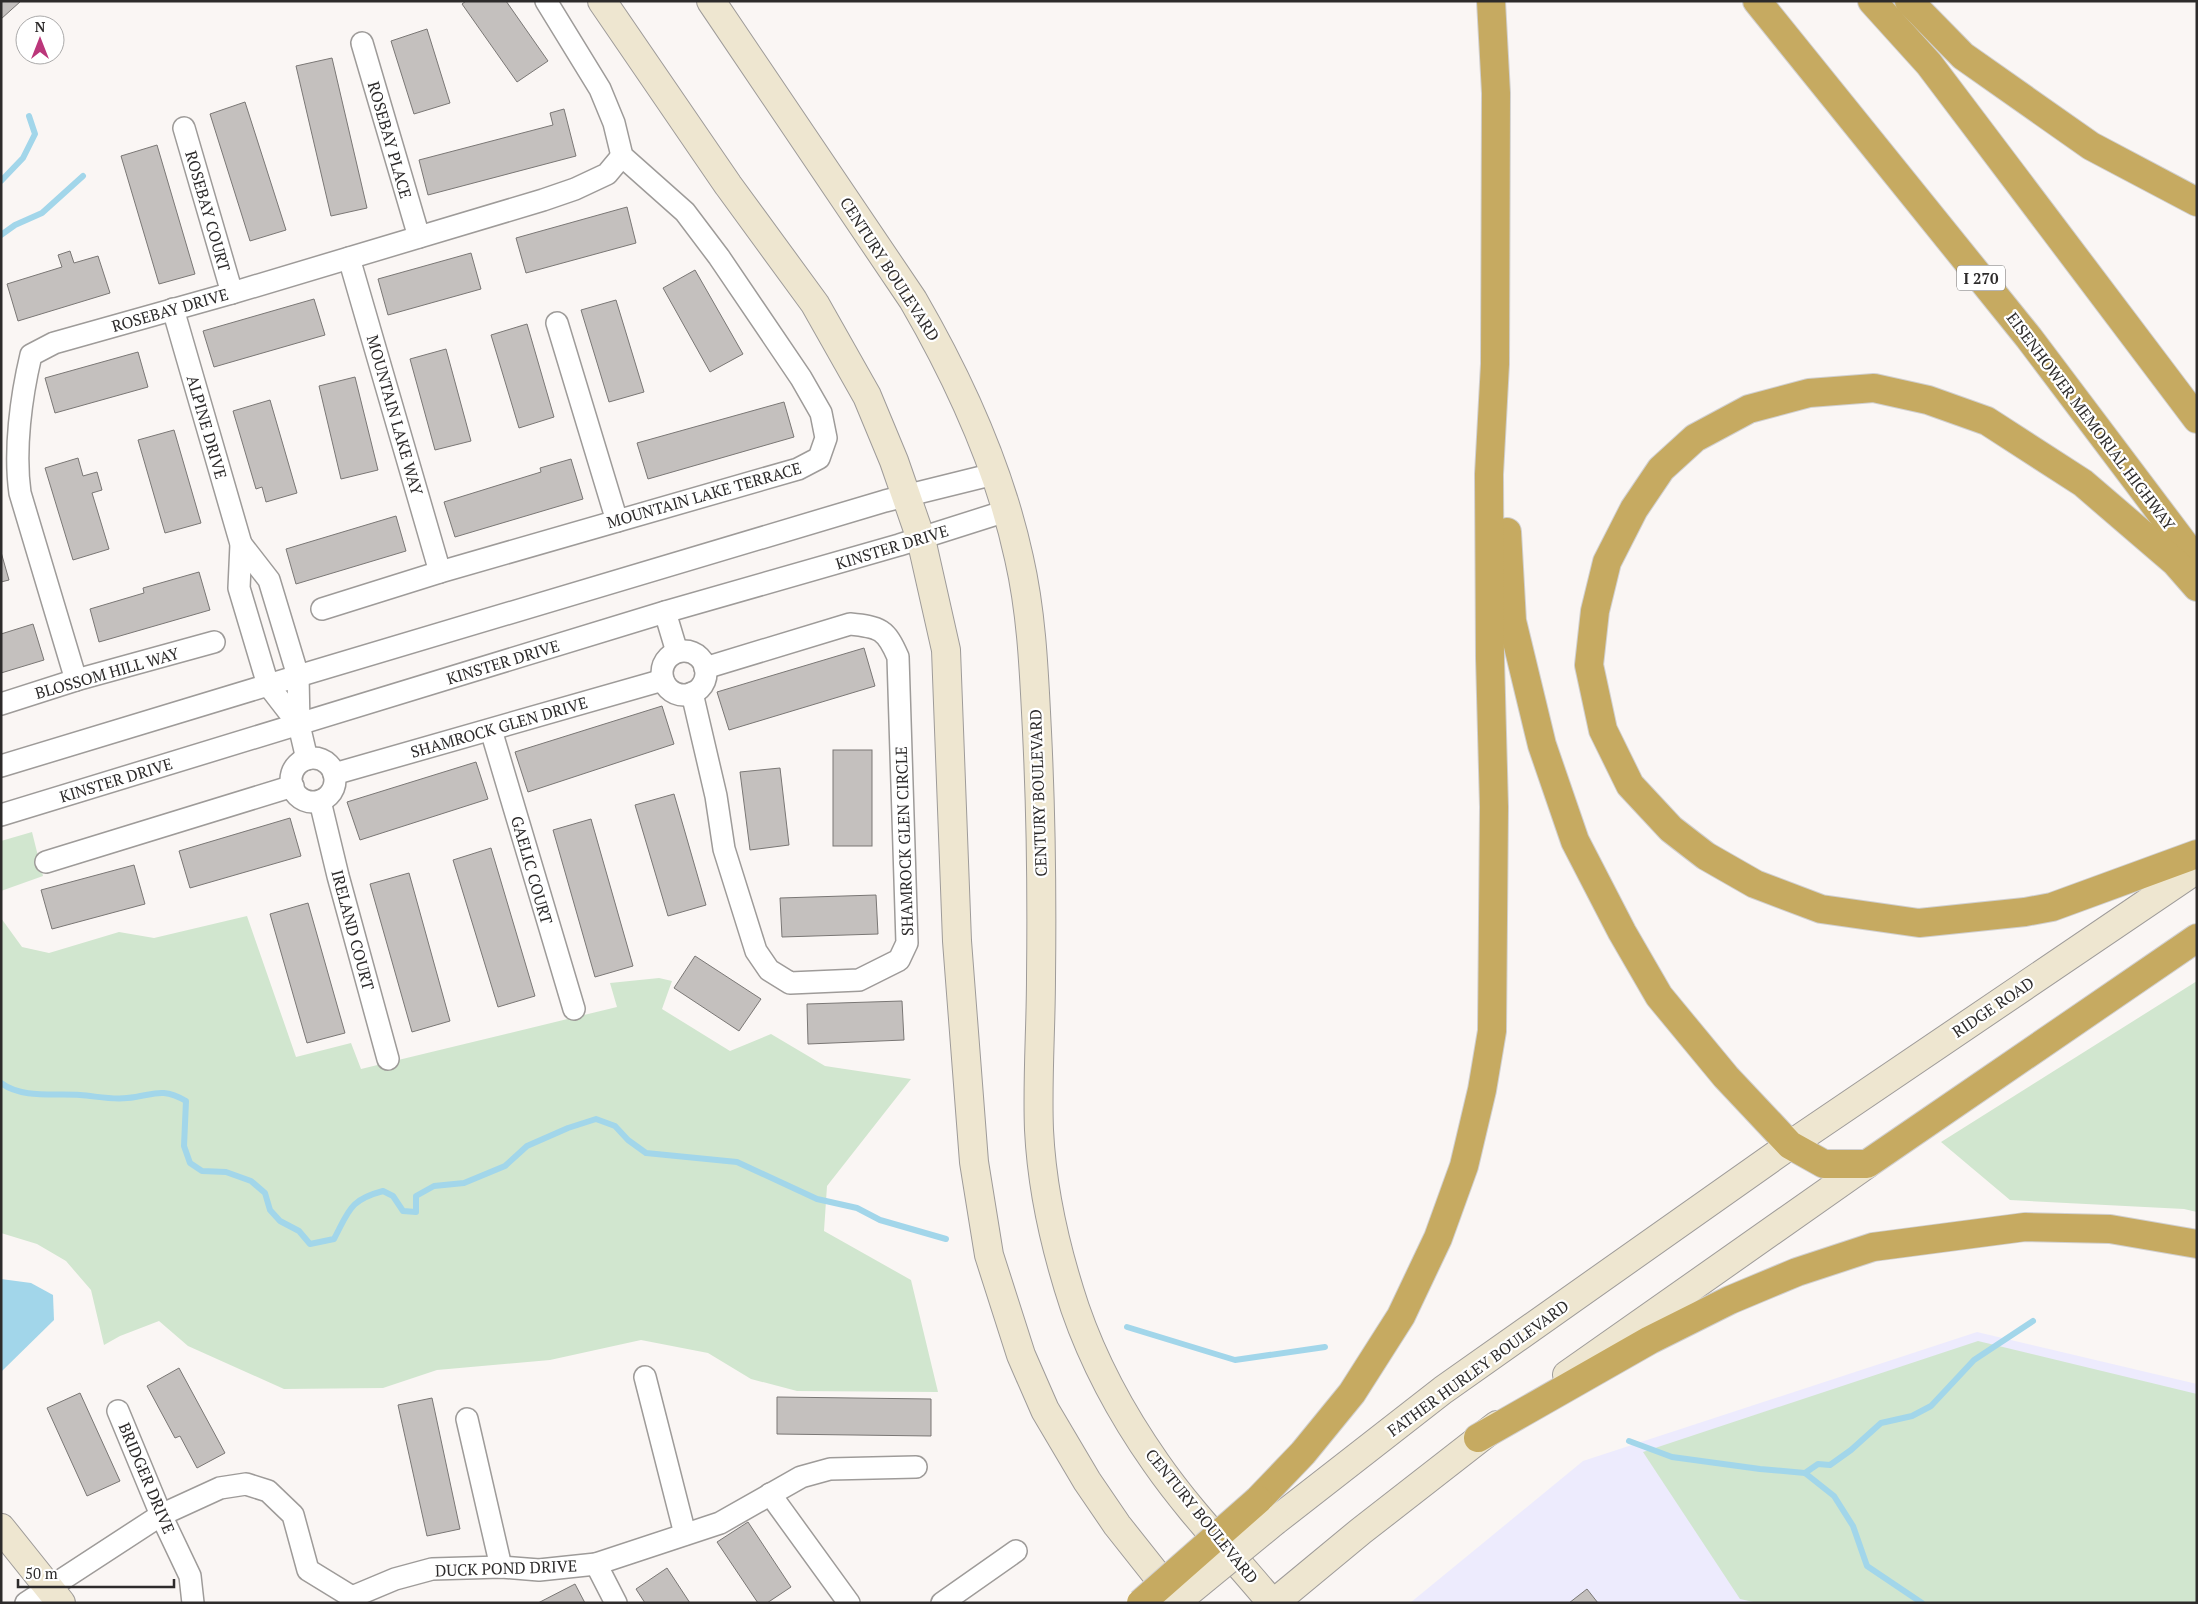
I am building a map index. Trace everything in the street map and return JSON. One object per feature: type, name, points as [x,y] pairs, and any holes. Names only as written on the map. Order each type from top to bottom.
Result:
[{"type":"highway","points":[[1141,1603],[1258,1500],[1303,1454],[1346,1400],[1400,1316],[1438,1238],[1464,1166],[1482,1090],[1492,1032],[1494,807],[1490,658],[1489,474],[1495,364],[1496,94],[1491,1]]},
{"type":"highway","name":"EISENHOWER MEMORIAL HIGHWAY","points":[[1757,1],[2030,338],[2197,561]]},
{"type":"highway","points":[[1872,1],[1929,64],[2197,419]]},
{"type":"highway","points":[[1909,1],[1963,56],[2091,146],[2197,202]]},
{"type":"highway","points":[[1495,364],[1512,621],[1542,745],[1576,841],[1622,932],[1659,996],[1726,1078],[1790,1145],[1824,1164],[1867,1164],[2197,938]]},
{"type":"highway","points":[[2197,587],[2176,563],[2083,483],[1987,421],[1928,400],[1874,388],[1808,393],[1749,409],[1696,438],[1661,469],[1634,509],[1607,562],[1595,610],[1589,665],[1603,730],[1630,785],[1671,830],[1706,856],[1755,884],[1821,909],[1919,922],[2025,912],[2052,907],[2197,854]]},
{"type":"highway","points":[[1478,1438],[1650,1340],[1730,1300],[1797,1272],[1873,1247],[2025,1227],[2110,1229],[2197,1244]]},
{"type":"street","points":[[546,1],[600,89],[614,122],[622,156]]},
{"type":"street","points":[[602,1],[728,185],[815,304],[867,396],[906,495],[921,539],[946,650],[957,940],[974,1162],[989,1255],[1021,1354],[1045,1410],[1087,1482],[1117,1525],[1177,1603]]},
{"type":"street","name":"CENTURY BOULEVARD","points":[[711,1],[913,300],[939,345],[978,427],[1006,511],[1019,558],[1033,646],[1042,900],[1039,1129],[1047,1200],[1054,1237],[1075,1310],[1103,1374],[1122,1410],[1169,1481],[1273,1603]]},
{"type":"street","name":"ROSEBAY PLACE","points":[[362,43],[419,237]]},
{"type":"street","name":"ROSEBAY COURT","points":[[184,128],[232,293]]},
{"type":"street","name":"ROSEBAY DRIVE","points":[[76,680],[20,493],[17,468],[26,377],[31,355],[54,343],[232,293],[575,189],[607,174],[622,156]]},
{"type":"street","name":"MOUNTAIN LAKE TERRACE","points":[[322,609],[440,572],[798,469],[819,458],[826,438],[821,413],[801,378],[685,212],[622,156]]},
{"type":"street","name":"MOUNTAIN LAKE WAY","points":[[349,258],[440,572]]},
{"type":"street","name":"ALPINE DRIVE","points":[[173,309],[241,544],[239,588],[268,685],[299,725]]},
{"type":"street","points":[[557,323],[616,521]]},
{"type":"street","points":[[1,766],[906,495],[994,474]]},
{"type":"street","name":"KINSTER DRIVE","points":[[1,815],[665,612],[921,539],[1006,511]]},
{"type":"street","name":"ALPINE DRIVE","points":[[241,544],[269,580],[298,676],[299,725]]},
{"type":"street","points":[[665,612],[677,652]]},
{"type":"street","name":"SHAMROCK GLEN CIRCLE","points":[[692,692],[716,796],[724,849],[756,950],[769,970],[790,983],[837,982],[859,980],[899,960],[907,943],[907,933],[898,657],[890,639],[874,626],[850,624],[705,668]]},
{"type":"street","name":"BLOSSOM HILL WAY","points":[[1,704],[76,680],[214,642]]},
{"type":"street","points":[[688,651],[695,654],[702,660],[705,668],[702,684],[692,692],[677,694],[668,689],[663,680],[663,664],[669,656],[677,652],[688,651]]},
{"type":"street","name":"SHAMROCK GLEN DRIVE","points":[[334,774],[663,680]]},
{"type":"street","points":[[299,725],[306,759]]},
{"type":"street","name":"GAELIC COURT","points":[[491,730],[574,1009]]},
{"type":"street","points":[[306,759],[318,759],[324,762],[332,768],[334,774],[335,784],[332,792],[320,801],[307,802],[298,796],[292,786],[293,772],[306,759]]},
{"type":"street","points":[[46,862],[292,786]]},
{"type":"street","name":"IRELAND COURT","points":[[320,801],[338,876],[388,1060]]},
{"type":"street","name":"RIDGE ROAD","points":[[1790,1145],[2197,869]]},
{"type":"street","name":"FATHER HURLEY BOULEVARD","points":[[1177,1603],[1275,1520],[1443,1390],[1790,1145]]},
{"type":"street","points":[[1273,1603],[1478,1438],[1867,1164]]},
{"type":"street","points":[[645,1377],[685,1534]]},
{"type":"street","name":"BRIDGER DRIVE","points":[[118,1411],[161,1515],[190,1576],[193,1603]]},
{"type":"street","points":[[467,1419],[500,1567]]},
{"type":"street","name":"DUCK POND DRIVE","points":[[353,1600],[395,1579],[432,1569],[500,1567],[539,1570],[596,1564],[720,1523],[801,1477],[830,1469],[916,1467]]},
{"type":"street","points":[[26,1603],[54,1595],[161,1515],[220,1488],[246,1484],[268,1491],[292,1515],[308,1570],[353,1600]]},
{"type":"street","points":[[770,1494],[849,1603]]},
{"type":"street","points":[[1,1528],[54,1595]]},
{"type":"street","points":[[942,1603],[1016,1551]]},
{"type":"street","points":[[596,1564],[616,1603]]},
{"type":"shaded area","points":[[1977,1332],[2197,1384],[2197,1603],[1410,1603],[1583,1461]]},
{"type":"green space","points":[[32,832],[43,876],[1,891],[1,841]]},
{"type":"green space","points":[[247,916],[296,1057],[351,1043],[361,1069],[617,1007],[610,983],[659,978],[672,981],[662,1009],[730,1051],[771,1034],[825,1066],[911,1079],[827,1186],[824,1231],[911,1280],[938,1392],[797,1391],[751,1379],[708,1353],[641,1340],[550,1360],[437,1370],[383,1388],[284,1389],[188,1346],[159,1321],[120,1336],[104,1345],[91,1290],[66,1261],[37,1244],[1,1233],[1,918],[22,947],[49,953],[119,932],[154,938]]},
{"type":"green space","points":[[2197,981],[2197,1212],[2184,1209],[2010,1200],[1941,1142]]},
{"type":"green space","points":[[1978,1341],[2197,1394],[2197,1603],[1758,1603],[1740,1599],[1643,1452]]},
{"type":"water","points":[[1,1279],[31,1283],[53,1295],[54,1320],[2,1371]]},
{"type":"building","points":[[1,1],[21,1],[1,19]]},
{"type":"building","points":[[466,1],[506,1],[548,61],[517,82],[462,4]]},
{"type":"building","points":[[427,29],[450,103],[414,114],[391,41]]},
{"type":"building","points":[[332,58],[367,208],[331,216],[296,66]]},
{"type":"building","points":[[245,102],[286,230],[250,241],[210,114]]},
{"type":"building","points":[[564,109],[576,156],[428,195],[419,160],[553,125],[550,113]]},
{"type":"building","points":[[157,145],[195,274],[159,284],[121,156]]},
{"type":"building","points":[[627,207],[636,243],[526,273],[516,238]]},
{"type":"building","points":[[70,251],[74,263],[98,256],[110,293],[18,321],[7,284],[62,267],[58,255]]},
{"type":"building","points":[[471,253],[481,289],[388,315],[378,279]]},
{"type":"building","points":[[695,270],[743,354],[710,372],[663,288]]},
{"type":"building","points":[[314,299],[325,335],[214,367],[203,331]]},
{"type":"building","points":[[616,300],[644,392],[609,402],[581,310]]},
{"type":"building","points":[[527,324],[554,417],[519,428],[491,335]]},
{"type":"building","points":[[446,349],[471,441],[435,450],[410,359]]},
{"type":"building","points":[[138,352],[148,387],[55,413],[45,378]]},
{"type":"building","points":[[355,377],[378,470],[341,479],[319,386]]},
{"type":"building","points":[[270,400],[297,493],[266,502],[262,487],[256,489],[233,411]]},
{"type":"building","points":[[784,402],[794,437],[648,479],[637,443]]},
{"type":"building","points":[[174,430],[201,523],[165,533],[138,440]]},
{"type":"building","points":[[78,458],[83,476],[97,472],[102,490],[92,493],[109,549],[73,560],[45,468]]},
{"type":"building","points":[[571,459],[583,499],[455,537],[444,502],[541,472],[540,468]]},
{"type":"building","points":[[396,516],[406,551],[296,584],[286,549]]},
{"type":"building","points":[[1,552],[9,580],[1,582]]},
{"type":"building","points":[[199,572],[210,610],[99,642],[90,609],[144,593],[143,588]]},
{"type":"building","points":[[33,624],[44,660],[1,673],[1,634]]},
{"type":"building","points":[[864,648],[875,686],[729,730],[717,692]]},
{"type":"building","points":[[662,706],[674,744],[528,792],[515,752]]},
{"type":"building","points":[[833,750],[872,750],[872,846],[833,846]]},
{"type":"building","points":[[476,762],[488,799],[360,840],[347,802]]},
{"type":"building","points":[[780,768],[789,845],[750,850],[740,772]]},
{"type":"building","points":[[674,794],[706,905],[668,916],[635,805]]},
{"type":"building","points":[[290,818],[301,856],[190,888],[179,851]]},
{"type":"building","points":[[591,819],[633,966],[595,977],[553,830]]},
{"type":"building","points":[[491,848],[535,996],[498,1007],[453,860]]},
{"type":"building","points":[[134,865],[145,904],[52,929],[41,890]]},
{"type":"building","points":[[409,873],[450,1021],[412,1032],[370,884]]},
{"type":"building","points":[[876,895],[878,934],[782,937],[780,898]]},
{"type":"building","points":[[308,903],[345,1033],[307,1043],[270,914]]},
{"type":"building","points":[[695,956],[761,999],[739,1031],[674,988]]},
{"type":"building","points":[[902,1001],[904,1040],[808,1044],[807,1004]]},
{"type":"building","points":[[179,1368],[225,1453],[197,1468],[180,1436],[175,1438],[147,1386]]},
{"type":"building","points":[[80,1393],[120,1481],[87,1496],[47,1408]]},
{"type":"building","points":[[777,1397],[931,1399],[931,1436],[777,1434]]},
{"type":"building","points":[[432,1398],[460,1529],[427,1536],[398,1405]]},
{"type":"building","points":[[748,1522],[791,1587],[767,1603],[758,1603],[717,1542]]},
{"type":"building","points":[[667,1568],[690,1603],[645,1603],[636,1589]]},
{"type":"building","points":[[575,1584],[585,1603],[538,1603]]},
{"type":"building","points":[[1587,1589],[1598,1603],[1569,1603]]},
{"type":"waterway","points":[[1,181],[23,158],[35,134],[29,116]]},
{"type":"waterway","points":[[1,235],[15,225],[42,213],[83,176]]},
{"type":"waterway","points":[[1,1083],[19,1091],[39,1094],[80,1095],[115,1099],[157,1093],[177,1096],[186,1101],[184,1146],[190,1163],[202,1171],[226,1172],[251,1181],[265,1193],[270,1210],[280,1221],[299,1231],[310,1244],[334,1239],[351,1208],[363,1198],[372,1194],[383,1191],[393,1196],[403,1211],[416,1212],[416,1196],[434,1186],[464,1183],[505,1166],[527,1146],[568,1128],[596,1119],[615,1126],[628,1140],[646,1153],[737,1162],[817,1199],[857,1208],[880,1220],[946,1239]]},
{"type":"waterway","points":[[1805,1473],[1818,1464],[1830,1465],[1851,1450],[1881,1423],[1912,1416],[1931,1406],[1974,1360],[2033,1321]]},
{"type":"waterway","points":[[1127,1327],[1235,1360],[1325,1347]]},
{"type":"waterway","points":[[1629,1441],[1672,1457],[1805,1473],[1834,1496],[1853,1526],[1867,1566],[1922,1603]]}]
